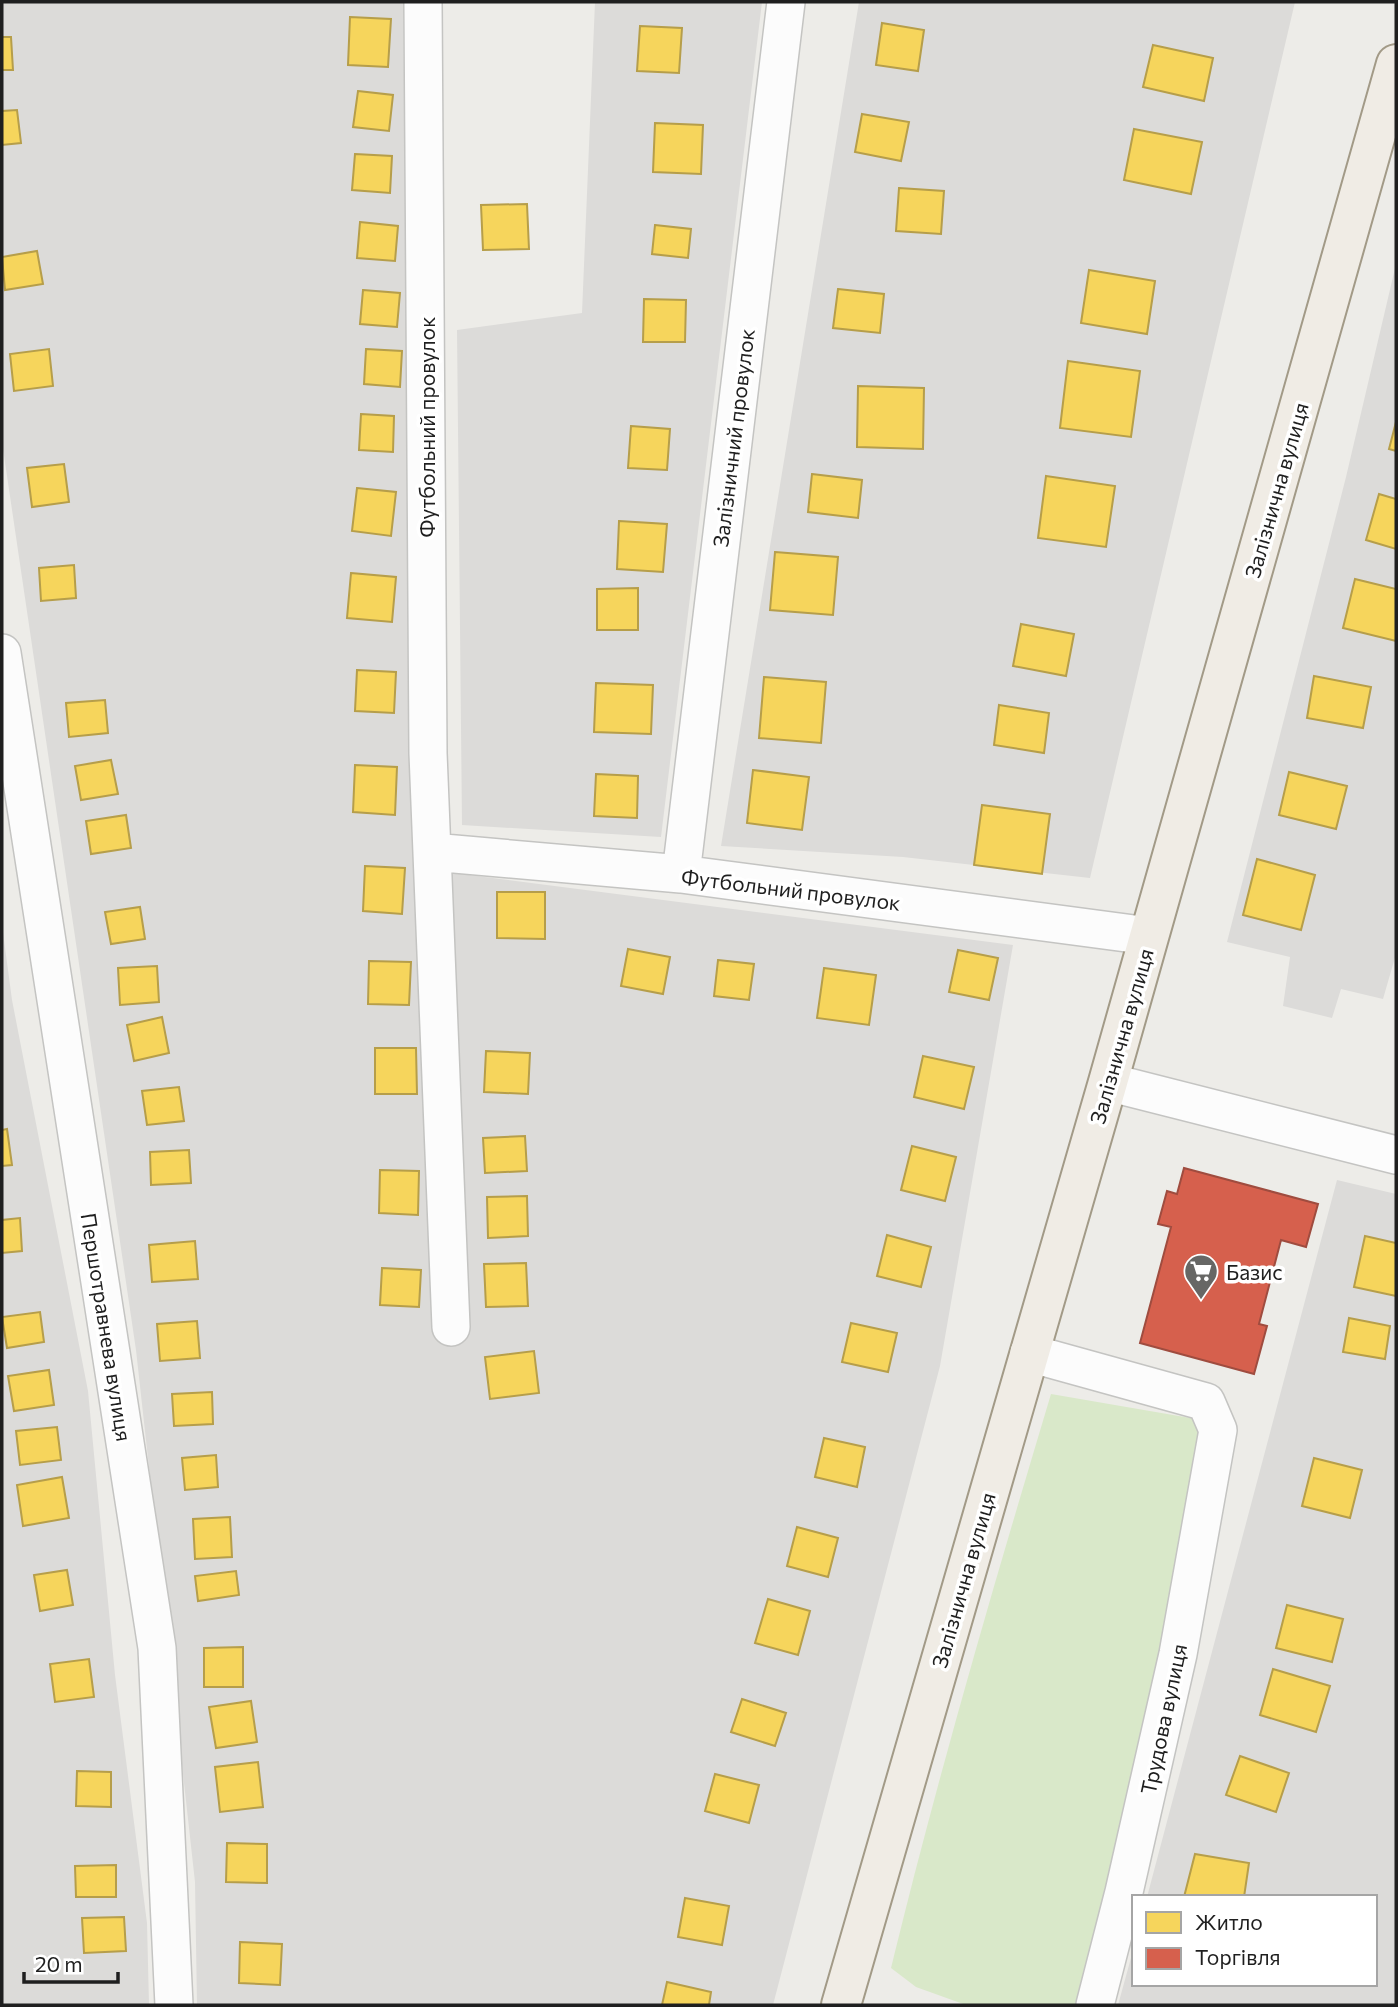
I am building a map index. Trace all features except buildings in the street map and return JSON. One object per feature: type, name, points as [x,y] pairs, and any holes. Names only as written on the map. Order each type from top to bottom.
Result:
[{"type":"main road","name":"Залізнична вулиця","points":[[841,2005],[1108,1082],[1396,64]]},
{"type":"street","name":"Футбольний провулок","points":[[423,2],[428,753],[451,1326]]},
{"type":"street","name":"Залізничний провулок","points":[[681,874],[786,2]]},
{"type":"street","name":"Першотравнева вулиця","points":[[2,653],[157,1648],[174,2005]]},
{"type":"street","name":"Футбольний провулок","points":[[432,852],[681,874],[1149,936]]},
{"type":"street","points":[[1108,1082],[1396,1156]]},
{"type":"street","name":"Трудова вулиця","points":[[1029,1353],[1206,1402],[1218,1430],[1178,1654],[1124,1892],[1095,2005]]},
{"type":"shaded area","points":[[2,2],[403,2],[415,868],[1013,945],[940,1366],[773,2005],[197,2005],[195,1882],[136,1350],[2,442]]},
{"type":"shaded area","points":[[595,2],[762,2],[661,837],[462,825],[457,330],[582,313]]},
{"type":"shaded area","points":[[859,2],[1295,2],[1090,878],[903,857],[721,846]]},
{"type":"shaded area","points":[[1396,264],[1396,954],[1383,999],[1341,989],[1332,1018],[1283,1006],[1290,957],[1227,942],[1346,477]]},
{"type":"shaded area","points":[[2,925],[12,1000],[88,1391],[115,1675],[147,1923],[149,2005],[2,2005]]},
{"type":"shaded area","points":[[1337,1180],[1396,1194],[1396,2005],[1118,2005],[1132,1954],[1132,1986],[1377,1986],[1377,1895],[1148,1895]]},
{"type":"green space","points":[[1051,1394],[1202,1420],[1183,1555],[1085,2000],[1078,2005],[966,2005],[916,1987],[891,1968],[967,1680]]},
{"type":"place","name":"Базис","points":[[1201,1301]]}]
